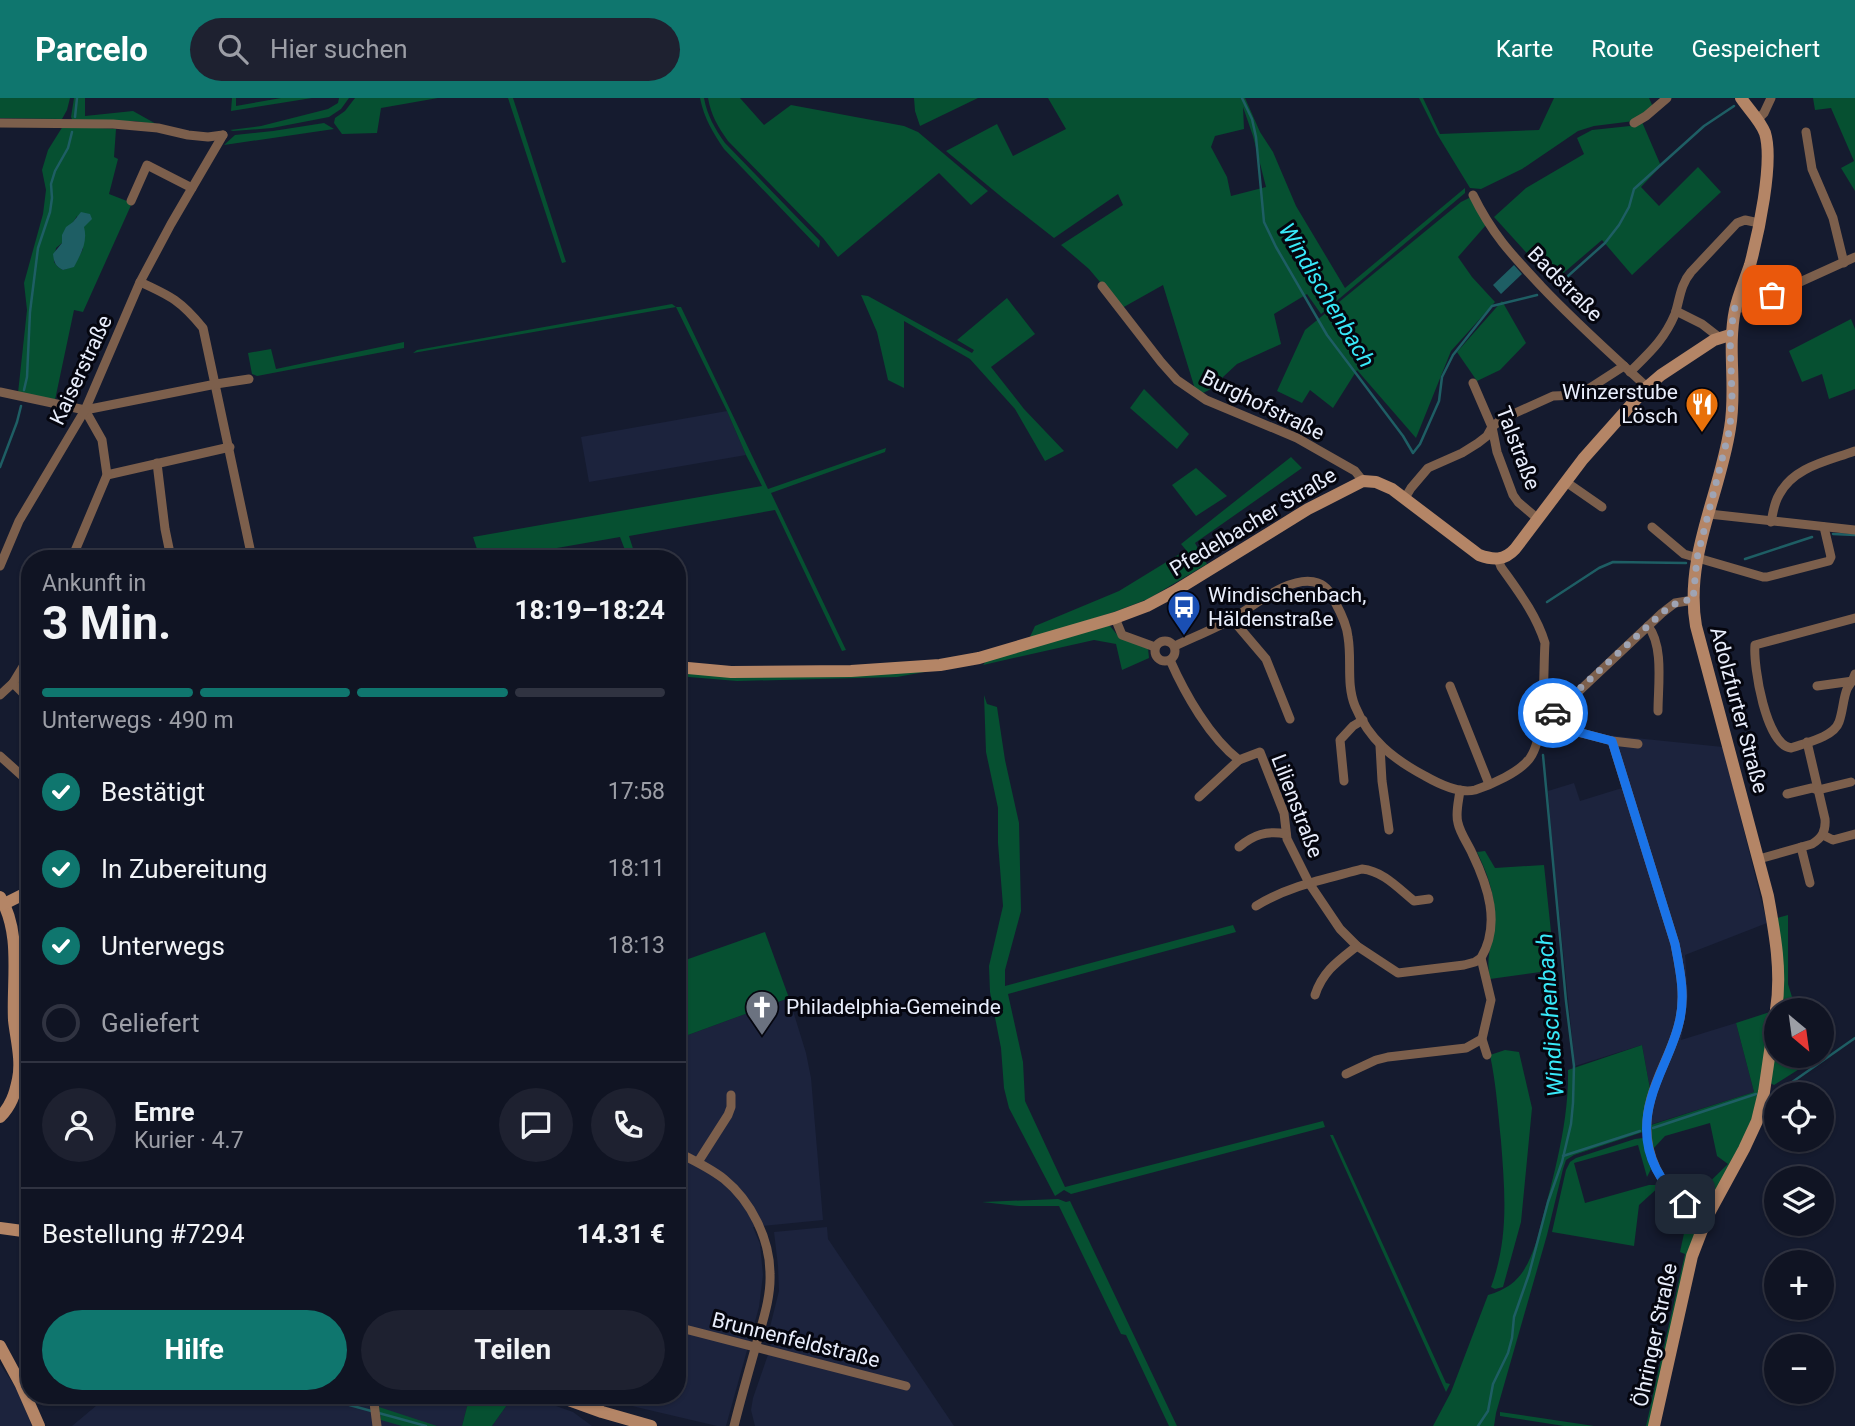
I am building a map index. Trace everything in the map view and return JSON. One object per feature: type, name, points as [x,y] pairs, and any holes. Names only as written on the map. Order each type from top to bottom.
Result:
[{"type":"main road","name":"Adolzfurter Straße","points":[[1741,98],[1764,130],[1768,155],[1750,265],[1725,337],[1732,397],[1730,428],[1697,558],[1693,600],[1696,626],[1768,896],[1776,939],[1777,998]]},
{"type":"main road","points":[[1498,559],[1510,554],[1611,427],[1647,387],[1661,375],[1725,337]]},
{"type":"main road","name":"Pfedelbacher Straße","points":[[686,668],[731,672],[851,671],[940,665],[979,658],[1147,606],[1308,509],[1363,481],[1376,482],[1392,489],[1479,555],[1498,559]]},
{"type":"main road","points":[[21,894],[2,900],[12,933],[14,1008],[21,1056]]},
{"type":"main road","name":"Adolzfurter Straße","points":[[1762,1100],[1767,1068]]},
{"type":"main road","points":[[0,1117],[10,1107],[21,1083]]},
{"type":"main road","name":"Öhringer Straße","points":[[1654,1426],[1692,1256],[1707,1217],[1757,1121],[1762,1100]]},
{"type":"main road","points":[[0,1228],[21,1231]]},
{"type":"main road","points":[[0,1346],[21,1385]]},
{"type":"main road","points":[[29,1404],[39,1426]]},
{"type":"main road","points":[[580,1404],[651,1426]]},
{"type":"street","points":[[1634,123],[1667,98]]},
{"type":"street","points":[[1758,119],[1771,98]]},
{"type":"street","name":"Kaiserstraße","points":[[0,123],[113,124],[158,128],[188,135],[223,135],[141,282],[85,410],[19,521],[0,566]]},
{"type":"street","points":[[1806,132],[1812,169],[1833,218],[1843,263]]},
{"type":"street","points":[[131,201],[147,165],[192,188]]},
{"type":"street","name":"Badstraße","points":[[1473,195],[1484,218],[1508,252],[1553,299],[1647,387]]},
{"type":"street","points":[[1405,498],[1428,468],[1478,443],[1487,436],[1492,426],[1502,419],[1553,397],[1579,395],[1627,369],[1659,344],[1676,311],[1684,280],[1711,248],[1737,223],[1745,220],[1759,223]]},
{"type":"street","points":[[1735,307],[1743,308],[1855,257]]},
{"type":"street","points":[[141,282],[171,296],[188,310],[203,328],[250,550]]},
{"type":"street","name":"Burghofstraße","points":[[1101,286],[1177,380],[1192,392],[1218,406],[1297,438],[1355,471],[1363,481]]},
{"type":"street","points":[[1676,311],[1725,337]]},
{"type":"street","points":[[0,392],[85,410],[250,379]]},
{"type":"street","name":"Talstraße","points":[[1473,383],[1492,426],[1496,452],[1513,495],[1538,519]]},
{"type":"street","points":[[75,550],[107,475],[102,440],[85,410]]},
{"type":"street","points":[[107,475],[230,447]]},
{"type":"street","points":[[1771,522],[1779,494],[1797,474],[1855,452]]},
{"type":"street","points":[[157,463],[169,550]]},
{"type":"street","points":[[1566,482],[1602,507]]},
{"type":"street","points":[[1709,514],[1855,530]]},
{"type":"street","points":[[1653,527],[1684,554],[1767,577],[1829,561],[1831,557],[1824,527]]},
{"type":"street","points":[[1170,660],[1175,654],[1175,646],[1232,619],[1287,586],[1301,581],[1322,584],[1330,592],[1348,636],[1351,690],[1355,705],[1380,746],[1404,765],[1435,782],[1467,792],[1489,784],[1526,763],[1533,754],[1543,719],[1545,643],[1531,610],[1498,559]]},
{"type":"street","points":[[1543,719],[1560,709],[1675,603],[1693,600]]},
{"type":"street","name":"Lilienstraße","points":[[1115,618],[1122,635],[1155,647]]},
{"type":"street","points":[[1854,678],[1848,687],[1839,725],[1835,730],[1791,748],[1786,747],[1779,742],[1769,723],[1756,675],[1755,645],[1855,618]]},
{"type":"street","points":[[1232,619],[1266,659],[1290,719]]},
{"type":"street","points":[[1648,626],[1653,632],[1658,654],[1658,712]]},
{"type":"street","name":"Lilienstraße","points":[[1175,646],[1165,640],[1157,644],[1155,653],[1158,659],[1166,662],[1170,660],[1207,728],[1239,760],[1260,752],[1284,813],[1287,839],[1310,883],[1340,929],[1357,946],[1398,973],[1464,965],[1481,958]]},
{"type":"street","points":[[0,695],[13,683],[21,670]]},
{"type":"street","points":[[1817,686],[1854,678]]},
{"type":"street","points":[[13,683],[21,691]]},
{"type":"street","points":[[1450,686],[1489,784]]},
{"type":"street","points":[[1543,719],[1551,725],[1612,741],[1638,744]]},
{"type":"street","points":[[1344,781],[1340,740],[1363,720]]},
{"type":"street","points":[[1612,741],[1681,971],[1682,1001],[1679,1023],[1650,1099],[1648,1148],[1660,1178],[1673,1194],[1707,1217]]},
{"type":"street","points":[[1759,859],[1812,844],[1825,832],[1825,819],[1807,742]]},
{"type":"street","points":[[1380,746],[1389,830]]},
{"type":"street","points":[[0,755],[21,775]]},
{"type":"street","points":[[1199,797],[1239,760]]},
{"type":"street","points":[[1787,794],[1851,782]]},
{"type":"street","points":[[1460,790],[1457,822],[1484,877],[1491,901],[1487,949],[1481,958],[1491,1000],[1482,1039],[1487,1055]]},
{"type":"street","points":[[1239,847],[1252,836],[1276,832],[1286,834]]},
{"type":"street","points":[[1822,835],[1833,840],[1855,834]]},
{"type":"street","points":[[1801,848],[1810,883]]},
{"type":"street","points":[[1256,906],[1274,895],[1362,869],[1383,876],[1414,901],[1429,899]]},
{"type":"street","points":[[1315,995],[1329,968],[1357,946]]},
{"type":"street","points":[[1346,1074],[1376,1060],[1466,1048],[1482,1039]]},
{"type":"street","points":[[698,1162],[728,1115],[731,1096]]},
{"type":"street","points":[[686,1156],[725,1180],[741,1196],[761,1230],[768,1255],[768,1303],[734,1426]]},
{"type":"street","name":"Brunnenfeldstraße","points":[[686,1329],[906,1386]]},
{"type":"street","points":[[374,1404],[377,1424]]},
{"type":"shaded area","points":[[0,98],[70,98],[62,119],[0,118]]},
{"type":"shaded area","points":[[74,98],[85,98],[85,116],[133,111],[158,125],[135,121],[73,121],[71,117]]},
{"type":"shaded area","points":[[232,98],[236,98],[236,106],[281,98],[312,98],[231,111]]},
{"type":"shaded area","points":[[339,98],[349,98],[341,109],[329,117],[272,128],[230,130],[261,126],[328,109],[338,103]]},
{"type":"shaded area","points":[[355,98],[438,98],[381,108],[377,133],[342,134],[334,123],[335,118],[345,111]]},
{"type":"shaded area","points":[[508,98],[513,98],[566,262],[562,263]]},
{"type":"shaded area","points":[[700,98],[704,98],[712,122],[725,143],[820,241],[819,248],[724,149],[709,125]]},
{"type":"shaded area","points":[[708,98],[740,98],[764,125],[791,105],[904,126],[918,132],[988,191],[971,205],[939,173],[838,257],[823,238],[728,141],[715,121]]},
{"type":"shaded area","points":[[914,98],[978,98],[920,126]]},
{"type":"shaded area","points":[[1048,98],[1245,98],[1260,132],[1273,152],[1296,206],[1345,288],[1465,188],[1465,193],[1321,314],[1307,294],[1274,314],[1281,344],[1237,364],[1203,393],[1195,389],[1163,285],[1122,308],[1089,269],[1061,245],[1123,205],[1118,194],[1054,238],[946,151],[997,124],[1013,156],[1066,129]],"holes":[[[1243,107],[1266,187],[1231,196],[1227,177],[1211,147],[1215,136],[1244,129]]]},
{"type":"shaded area","points":[[1419,98],[1423,98],[1440,134],[1539,130],[1554,98],[1649,98],[1653,107],[1634,121],[1594,126],[1578,131],[1522,169],[1481,189],[1470,188]]},
{"type":"shaded area","points":[[1813,98],[1855,98],[1855,191],[1841,168],[1854,161],[1831,108],[1815,110]]},
{"type":"shaded area","points":[[1642,122],[1661,166],[1641,187],[1659,206],[1698,167],[1721,192],[1632,275],[1602,240],[1553,282],[1494,217],[1526,188],[1584,154],[1577,138],[1592,130]]},
{"type":"shaded area","points":[[324,123],[334,129],[224,145],[235,135]]},
{"type":"shaded area","points":[[63,126],[116,129],[114,157],[118,159],[109,194],[132,203],[83,312],[74,310],[55,400],[18,393],[27,310],[24,283],[43,214],[46,190],[42,170],[48,150]],"holes":[[[77,216],[83,249],[74,266],[63,270],[54,262],[56,248],[62,243]]]},
{"type":"shaded area","points":[[1469,198],[1474,200],[1486,225],[1458,257],[1495,302],[1451,351],[1416,438],[1357,370],[1333,408],[1310,390],[1302,403],[1277,391],[1305,330]]},
{"type":"shaded area","points":[[81,212],[90,214],[92,219],[84,227],[84,242],[74,267],[63,270],[55,263],[53,254],[62,243],[66,227]]},
{"type":"shaded area","points":[[1514,265],[1522,274],[1501,294],[1493,285]]},
{"type":"shaded area","points":[[861,295],[868,296],[972,353],[974,350],[957,340],[1007,298],[1035,334],[991,367],[1024,409],[1064,451],[1045,461],[1015,409],[970,359],[904,321],[904,388],[888,380],[877,332]]},
{"type":"shaded area","points":[[1502,301],[1526,343],[1500,370],[1477,381],[1457,352]]},
{"type":"shaded area","points":[[672,304],[676,307],[413,353],[417,350]]},
{"type":"shaded area","points":[[676,307],[681,307],[768,489],[886,448],[885,452],[771,493],[846,650],[842,651],[775,510],[629,536],[633,550],[625,550],[620,537],[545,550],[477,550],[473,537],[762,486]]},
{"type":"shaded area","points":[[1851,319],[1855,329],[1855,389],[1829,399],[1822,374],[1802,382],[1789,351]]},
{"type":"shaded area","points":[[404,342],[404,348],[257,376],[252,374],[248,353],[271,349],[276,369]]},
{"type":"shaded area","points":[[1144,389],[1189,434],[1177,449],[1130,408]]},
{"type":"shaded area","points":[[727,411],[746,455],[589,482],[581,437]]},
{"type":"shaded area","points":[[1291,457],[1302,468],[1195,543],[1207,564],[1148,599],[1029,639],[1035,626],[1119,591],[1186,550],[1181,544]]},
{"type":"shaded area","points":[[1196,468],[1227,496],[1196,516],[1172,485]]},
{"type":"shaded area","points":[[1104,625],[1110,626],[1119,637],[1148,648],[1149,658],[1122,670],[1116,644],[1094,640],[983,665],[987,660]]},
{"type":"shaded area","points":[[941,669],[897,677],[737,681],[686,677],[686,671]]},
{"type":"shaded area","points":[[984,695],[987,704],[997,707],[1019,823],[1021,911],[1005,970],[1005,986],[1233,925],[1236,932],[1008,994],[1023,1062],[1025,1101],[1065,1187],[1323,1121],[1325,1127],[1071,1194],[1064,1190],[1055,1196],[1009,1108],[990,992],[989,966],[1003,906],[998,808],[986,752]]},
{"type":"shaded area","points":[[1606,735],[1723,747],[1767,923],[1685,955],[1688,996],[1681,1040],[1736,1023],[1754,1092],[1643,1127],[1650,1089],[1642,1045],[1575,1066],[1552,844],[1548,791],[1574,783],[1580,801],[1622,788]]},
{"type":"shaded area","points":[[1485,851],[1495,868],[1544,865],[1555,970],[1490,979],[1488,963],[1494,904],[1488,877],[1477,852]]},
{"type":"shaded area","points":[[1788,915],[1788,984],[1792,998],[1780,998],[1777,918]]},
{"type":"shaded area","points":[[765,932],[789,998],[686,1036],[686,960]]},
{"type":"shaded area","points":[[789,998],[811,1078],[823,1220],[753,1227],[760,1244],[763,1275],[759,1307],[726,1426],[624,1404],[686,1404],[686,1036]]},
{"type":"shaded area","points":[[1764,1014],[1765,1068],[1761,1094],[1751,1125],[1711,1201],[1695,1204],[1689,1202],[1728,1164],[1717,1156],[1710,1123],[1665,1136],[1652,1150],[1651,1125],[1754,1092],[1736,1023]]},
{"type":"shaded area","points":[[1642,1045],[1650,1089],[1643,1132],[1566,1160],[1494,1426],[1433,1426],[1451,1392],[1488,1295],[1507,1287],[1520,1275],[1537,1240],[1562,1135],[1568,1070]]},
{"type":"shaded area","points":[[1505,1050],[1519,1052],[1532,1108],[1521,1222],[1503,1287],[1495,1289],[1491,1287],[1501,1251],[1504,1197],[1498,1108],[1490,1055]]},
{"type":"shaded area","points":[[1772,1068],[1801,1068],[1779,1082],[1770,1082]]},
{"type":"shaded area","points":[[1330,1135],[1333,1135],[1446,1383],[1450,1384],[1446,1392]]},
{"type":"shaded area","points":[[1643,1138],[1651,1169],[1647,1177],[1638,1145],[1574,1163],[1585,1203],[1649,1185],[1661,1185],[1639,1205],[1634,1246],[1552,1232],[1570,1162]]},
{"type":"shaded area","points":[[1058,1199],[1070,1201],[1177,1426],[1169,1426],[1126,1335],[1121,1334],[1059,1206],[982,1202]]},
{"type":"shaded area","points":[[1689,1210],[1696,1219],[1698,1228],[1651,1426],[1646,1426],[1685,1254],[1680,1252]]},
{"type":"shaded area","points":[[827,1227],[828,1239],[954,1426],[755,1426],[751,1410],[753,1398],[772,1343],[767,1339],[779,1291],[774,1232]]},
{"type":"shaded area","points":[[0,1364],[18,1391],[32,1426],[0,1426]]},
{"type":"shaded area","points":[[98,1404],[468,1404],[462,1426],[72,1426]]},
{"type":"shaded area","points":[[468,1404],[508,1404],[492,1426],[462,1426]]},
{"type":"shaded area","points":[[508,1404],[550,1404],[573,1412],[592,1426],[492,1426]]},
{"type":"shaded area","points":[[379,1407],[437,1426],[402,1426],[381,1420]]},
{"type":"shaded area","points":[[1500,1412],[1594,1426],[1564,1426],[1500,1416]]},
{"type":"waterway","points":[[75,117],[77,98]]},
{"type":"waterway","name":"Windischenbach","points":[[1242,98],[1252,119],[1256,137],[1264,222],[1276,247],[1327,335],[1413,453],[1420,444],[1439,401],[1442,377],[1453,355],[1492,306],[1537,295]]},
{"type":"waterway","points":[[1559,284],[1605,243],[1629,207],[1634,189],[1704,126],[1734,106]]},
{"type":"waterway","points":[[24,390],[38,248],[50,212],[51,184],[68,148],[72,132]]},
{"type":"waterway","points":[[0,467],[21,406]]},
{"type":"waterway","points":[[1833,534],[1855,535]]},
{"type":"waterway","points":[[1745,559],[1812,537]]},
{"type":"waterway","points":[[1547,602],[1599,568],[1613,562],[1686,563]]},
{"type":"waterway","name":"Windischenbach","points":[[1478,1426],[1488,1411],[1493,1384],[1508,1353],[1514,1317],[1529,1274],[1571,1124],[1574,1066],[1543,755]]},
{"type":"waterway","points":[[1792,1082],[1855,1038]]},
{"type":"waterway","points":[[1653,1128],[1756,1094]]},
{"type":"waterway","points":[[1563,1156],[1640,1131]]},
{"type":"waterway","points":[[346,1404],[426,1426]]},
{"type":"way so far","points":[[1553,713],[1662,613],[1675,603],[1693,600],[1697,558],[1730,428],[1730,335],[1735,307],[1743,308],[1772,295]]},
{"type":"place","name":"Winzerstube Lösch","points":[[1702,434]]},
{"type":"place","name":"Windischenbach, Häldenstraße","points":[[1184,637]]},
{"type":"place","name":"Philadelphia-Gemeinde","points":[[762,1037]]},
{"type":"route","points":[[1553,713],[1545,719],[1551,725],[1612,741],[1675,944],[1682,990],[1679,1023],[1650,1099],[1647,1133],[1648,1148],[1660,1178],[1685,1204]]}]
